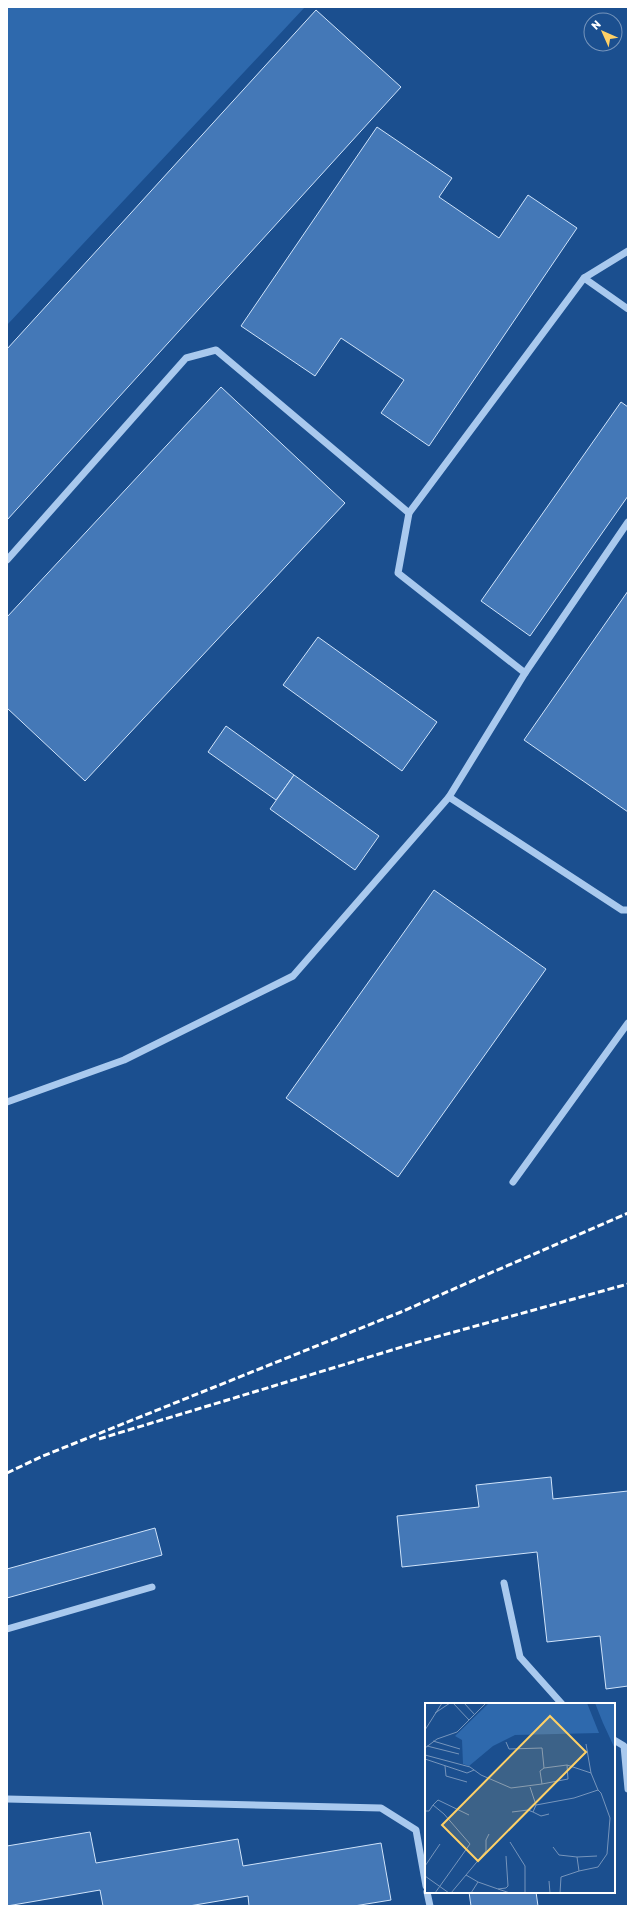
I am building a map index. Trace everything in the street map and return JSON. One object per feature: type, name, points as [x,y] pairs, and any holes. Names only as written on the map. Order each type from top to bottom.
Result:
[{"type":"lane","points":[[525,673],[398,573],[409,513],[584,278],[628,251]]},
{"type":"lane","points":[[584,278],[628,309]]},
{"type":"lane","points":[[7,560],[186,358],[216,350],[409,513]]},
{"type":"lane","points":[[7,1102],[124,1060],[293,976],[449,797],[525,673],[628,522]]},
{"type":"lane","points":[[449,797],[622,910],[628,910]]},
{"type":"lane","points":[[512,1182],[628,1023]]},
{"type":"lane","points":[[504,1584],[520,1657],[561,1703]]},
{"type":"lane","points":[[7,1629],[152,1587]]},
{"type":"lane","points":[[615,1740],[626,1745],[628,1789]]},
{"type":"lane","points":[[7,1799],[381,1808],[416,1830],[425,1880]]},
{"type":"lane","points":[[427,1893],[430,1906]]},
{"type":"shaded area","points":[[7,7],[305,7],[7,325]]},
{"type":"building","points":[[316,10],[401,87],[7,520],[7,349]]},
{"type":"building","points":[[377,127],[452,178],[439,197],[499,238],[528,195],[577,228],[429,446],[381,413],[404,380],[341,338],[315,376],[241,326]]},
{"type":"building","points":[[221,387],[345,503],[85,781],[7,708],[7,617]]},
{"type":"building","points":[[621,402],[628,407],[628,496],[530,636],[481,601]]},
{"type":"building","points":[[628,591],[628,812],[524,740]]},
{"type":"building","points":[[318,637],[437,722],[402,771],[283,685]]},
{"type":"building","points":[[226,726],[294,775],[276,800],[208,752]]},
{"type":"building","points":[[294,775],[379,836],[355,870],[270,809]]},
{"type":"building","points":[[434,890],[546,969],[398,1177],[286,1098]]},
{"type":"building","points":[[551,1477],[553,1499],[628,1491],[628,1686],[606,1689],[600,1636],[547,1642],[537,1552],[402,1567],[397,1516],[479,1507],[476,1485]]},
{"type":"building","points":[[155,1528],[162,1555],[7,1598],[7,1569]]},
{"type":"building","points":[[90,1832],[96,1863],[238,1839],[243,1866],[381,1843],[391,1900],[354,1906],[249,1906],[248,1896],[189,1906],[103,1906],[100,1890],[7,1906],[7,1846]]},
{"type":"building","points":[[469,1893],[536,1893],[538,1906],[471,1906]]},
{"type":"railway","points":[[7,1473],[43,1456],[401,1312],[628,1213]]},
{"type":"railway","points":[[99,1439],[425,1340],[628,1284]]}]
